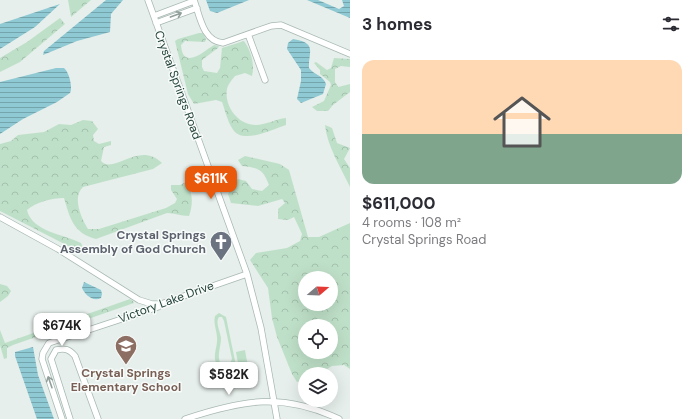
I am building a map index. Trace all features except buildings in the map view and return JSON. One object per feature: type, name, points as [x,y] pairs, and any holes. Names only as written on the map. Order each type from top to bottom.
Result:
[{"type":"street","name":"Crystal Springs Road","points":[[148,0],[247,274],[260,328],[277,419]]},
{"type":"street","points":[[154,16],[194,1],[207,36],[212,41],[223,43],[271,26],[281,25],[350,54]]},
{"type":"street","points":[[156,23],[197,8]]},
{"type":"street","points":[[248,34],[265,80]]},
{"type":"street","points":[[0,217],[58,249],[139,300],[152,304],[161,304]]},
{"type":"street","name":"Victory Lake Drive","points":[[62,419],[42,359],[46,345],[53,340],[72,336],[158,307],[161,304],[247,274]]},
{"type":"street","points":[[70,419],[50,359],[56,350],[63,348],[71,351],[75,356],[98,419]]},
{"type":"street","points":[[186,419],[233,404],[273,401],[303,405],[339,419]]},
{"type":"green space","points":[[68,0],[91,0],[71,17]]},
{"type":"green space","points":[[60,18],[65,24],[20,62],[0,72],[0,58],[27,42]]},
{"type":"green space","points":[[203,33],[206,39],[205,42],[185,41],[181,45],[183,53],[186,57],[190,58],[200,54],[214,45],[219,46],[202,60],[202,67],[204,71],[217,73],[220,68],[222,48],[244,41],[249,49],[253,62],[252,76],[245,73],[235,76],[227,89],[230,108],[238,118],[249,124],[259,125],[286,118],[286,125],[258,135],[242,136],[236,133],[232,128],[222,102],[216,100],[194,104],[188,94],[175,41]]},
{"type":"green space","points":[[334,58],[350,59],[350,67],[341,66],[335,69],[335,82],[338,87],[350,84],[350,92],[333,105],[328,111],[317,111],[312,107],[324,101],[331,85],[330,82],[320,74],[320,70],[314,63],[316,62],[327,70],[331,68]]},
{"type":"green space","points":[[83,120],[92,121],[98,129],[93,135],[94,141],[99,144],[111,141],[111,145],[104,147],[101,161],[106,164],[113,164],[136,156],[145,155],[153,157],[162,163],[153,169],[83,187],[78,196],[78,202],[80,214],[88,229],[99,229],[166,208],[175,203],[177,199],[171,190],[171,185],[180,185],[184,183],[190,190],[192,198],[189,216],[167,213],[96,239],[82,233],[77,229],[68,212],[64,198],[44,201],[27,210],[35,223],[42,228],[81,243],[84,250],[80,252],[0,211],[0,144],[11,141],[18,135],[44,132],[59,124],[71,125]]},
{"type":"green space","points":[[325,125],[332,128],[337,143],[350,148],[344,159],[350,168],[350,187],[331,149]]},
{"type":"green space","points":[[245,156],[280,164],[289,170],[308,237],[319,237],[350,223],[350,369],[344,365],[330,367],[298,367],[297,382],[292,374],[277,337],[272,318],[268,288],[250,260],[256,253],[287,248],[300,241],[302,234],[294,217],[288,220],[278,219],[278,209],[285,203],[282,199],[258,206],[231,203],[228,194],[238,179],[246,181],[252,189],[262,191],[269,185],[265,176],[260,170],[242,166],[238,160]]},
{"type":"green space","points":[[0,284],[7,286],[11,291],[8,296],[0,302]]},
{"type":"green space","points":[[130,299],[134,303],[13,345],[7,348],[7,358],[4,359],[0,345],[0,330],[5,343]]},
{"type":"green space","points":[[219,313],[226,317],[240,385],[237,386],[234,370],[220,368],[215,361],[217,338],[214,321],[215,316]],"holes":[[[219,317],[222,317],[232,359],[230,364],[226,365],[220,363],[219,356],[221,338],[217,321]]]},
{"type":"green space","points":[[245,350],[248,367],[239,369],[236,352]]},
{"type":"water","points":[[106,0],[123,0],[111,14],[110,32],[77,41],[43,55],[44,51]]},
{"type":"water","points":[[206,0],[249,0],[217,13],[210,11]]},
{"type":"water","points":[[307,0],[318,0],[339,9],[344,6],[342,0],[350,0],[350,18]]},
{"type":"water","points":[[60,4],[35,27],[0,49],[0,24]]},
{"type":"water","points":[[293,39],[306,43],[309,46],[309,68],[321,77],[326,84],[323,94],[301,103],[297,99],[301,81],[301,70],[287,49],[288,43]]},
{"type":"water","points":[[56,68],[64,68],[66,70],[71,84],[70,93],[57,102],[23,119],[0,134],[0,82]]},
{"type":"water","points":[[84,282],[101,290],[101,298],[95,299],[87,295],[82,288]]},
{"type":"water","points":[[33,347],[38,375],[54,419],[37,419],[15,356],[15,352]]},
{"type":"place","name":"Crystal Springs Assembly of God Church","points":[[221,262]]},
{"type":"place","name":"Crystal Springs Elementary School","points":[[126,366]]}]
